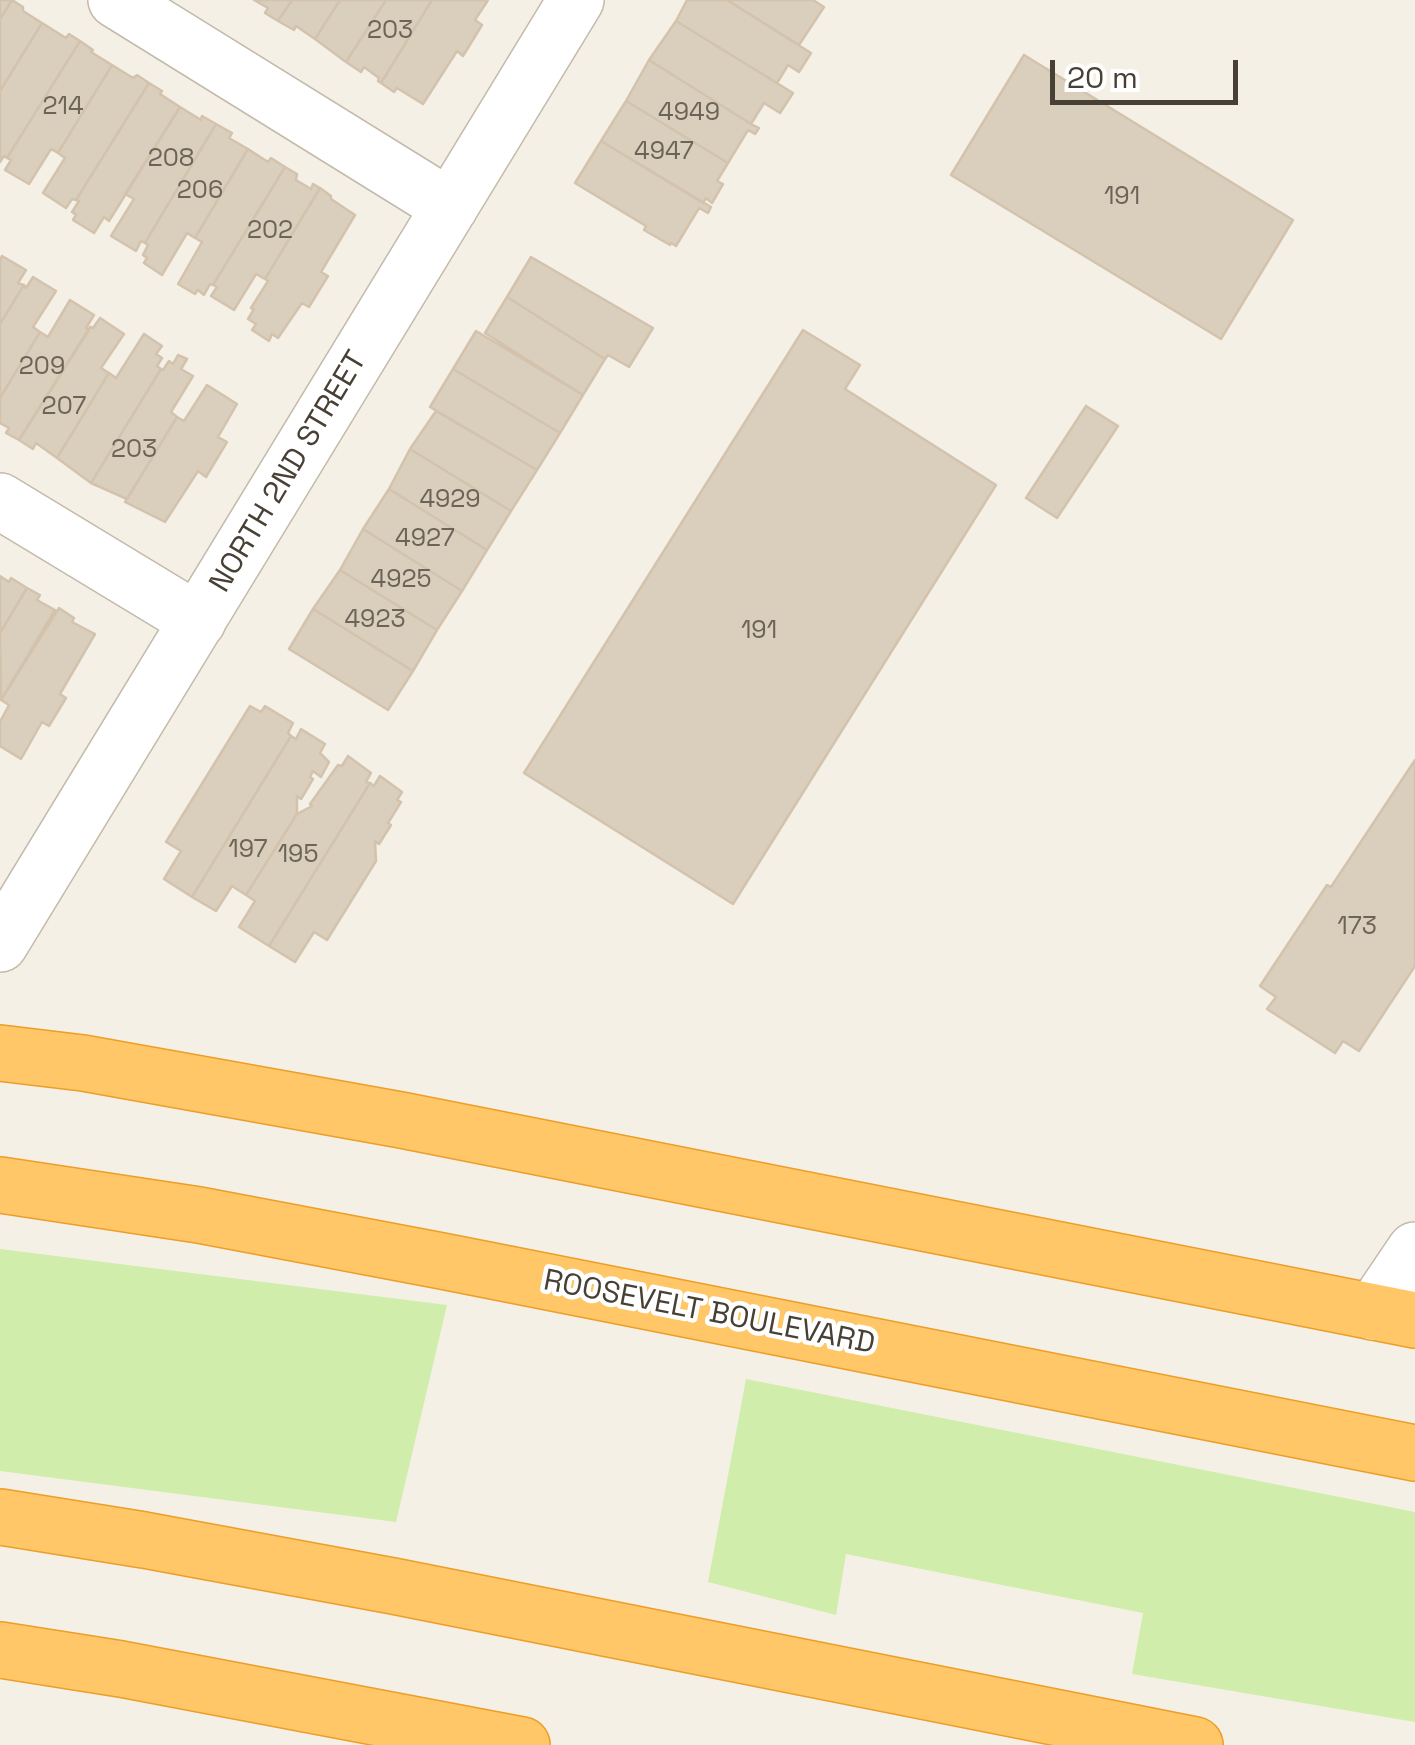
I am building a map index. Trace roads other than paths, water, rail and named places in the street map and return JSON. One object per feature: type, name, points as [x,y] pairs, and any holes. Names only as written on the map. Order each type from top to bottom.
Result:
[{"type":"highway","points":[[0,1053],[222,1087],[674,1172],[1394,1316]]},
{"type":"highway","name":"ROOSEVELT BOULEVARD","points":[[0,1185],[199,1216],[594,1290],[1415,1453]]},
{"type":"highway","points":[[0,1517],[393,1586],[1195,1745]]},
{"type":"highway","points":[[3,1657],[313,1704],[508,1742]]},
{"type":"street","points":[[116,0],[450,207]]},
{"type":"street","name":"NORTH 2ND STREET","points":[[0,944],[576,0]]},
{"type":"street","points":[[0,501],[198,621]]},
{"type":"street","points":[[1394,1316],[1415,1250]]}]
